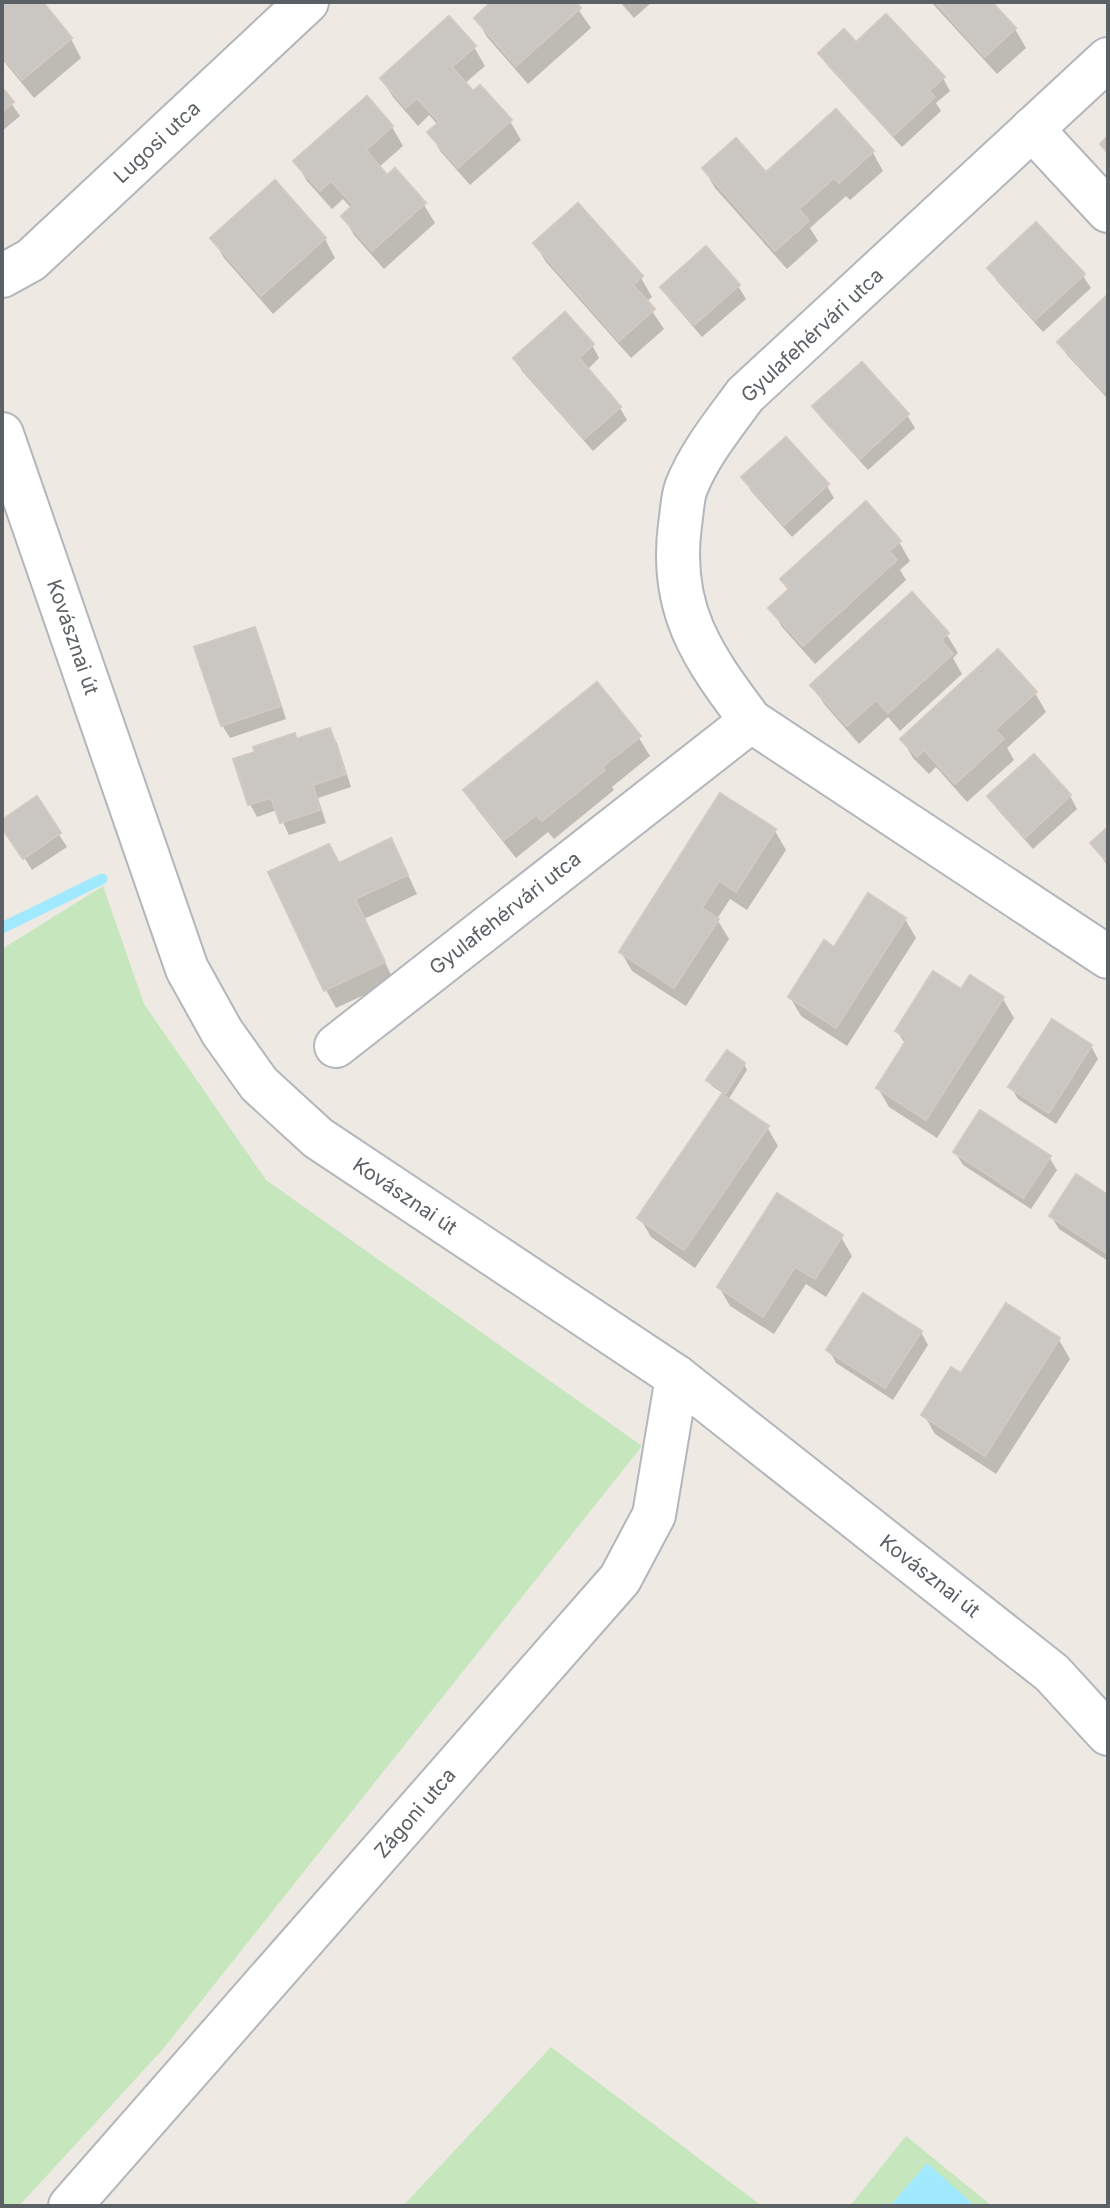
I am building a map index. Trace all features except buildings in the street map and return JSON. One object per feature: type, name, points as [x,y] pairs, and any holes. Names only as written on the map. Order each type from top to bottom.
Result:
[{"type":"street","name":"Lugosi utca","points":[[2,276],[31,260],[307,2]]},
{"type":"street","name":"Gyulafehérvári utca","points":[[1108,59],[745,395],[710,443],[685,490],[677,552],[685,615],[711,668],[751,721],[1108,957]]},
{"type":"street","points":[[1032,129],[1108,211]]},
{"type":"street","name":"Kovásznai út","points":[[2,434],[187,969],[222,1032],[259,1084],[318,1138],[677,1377],[1052,1673],[1108,1734]]},
{"type":"street","name":"Gyulafehérvári utca","points":[[336,1046],[751,721]]},
{"type":"street","name":"Zágoni utca","points":[[70,2206],[620,1579],[654,1515],[677,1377]]},
{"type":"green space","points":[[103,886],[144,1004],[266,1180],[642,1446],[163,2049],[19,2206],[2,2206],[2,949]]},
{"type":"green space","points":[[551,2047],[762,2206],[403,2206]]},
{"type":"green space","points":[[906,2136],[992,2206],[850,2206]]},
{"type":"water","points":[[927,2163],[975,2206],[890,2206]]},
{"type":"waterway","points":[[2,928],[102,879]]}]
